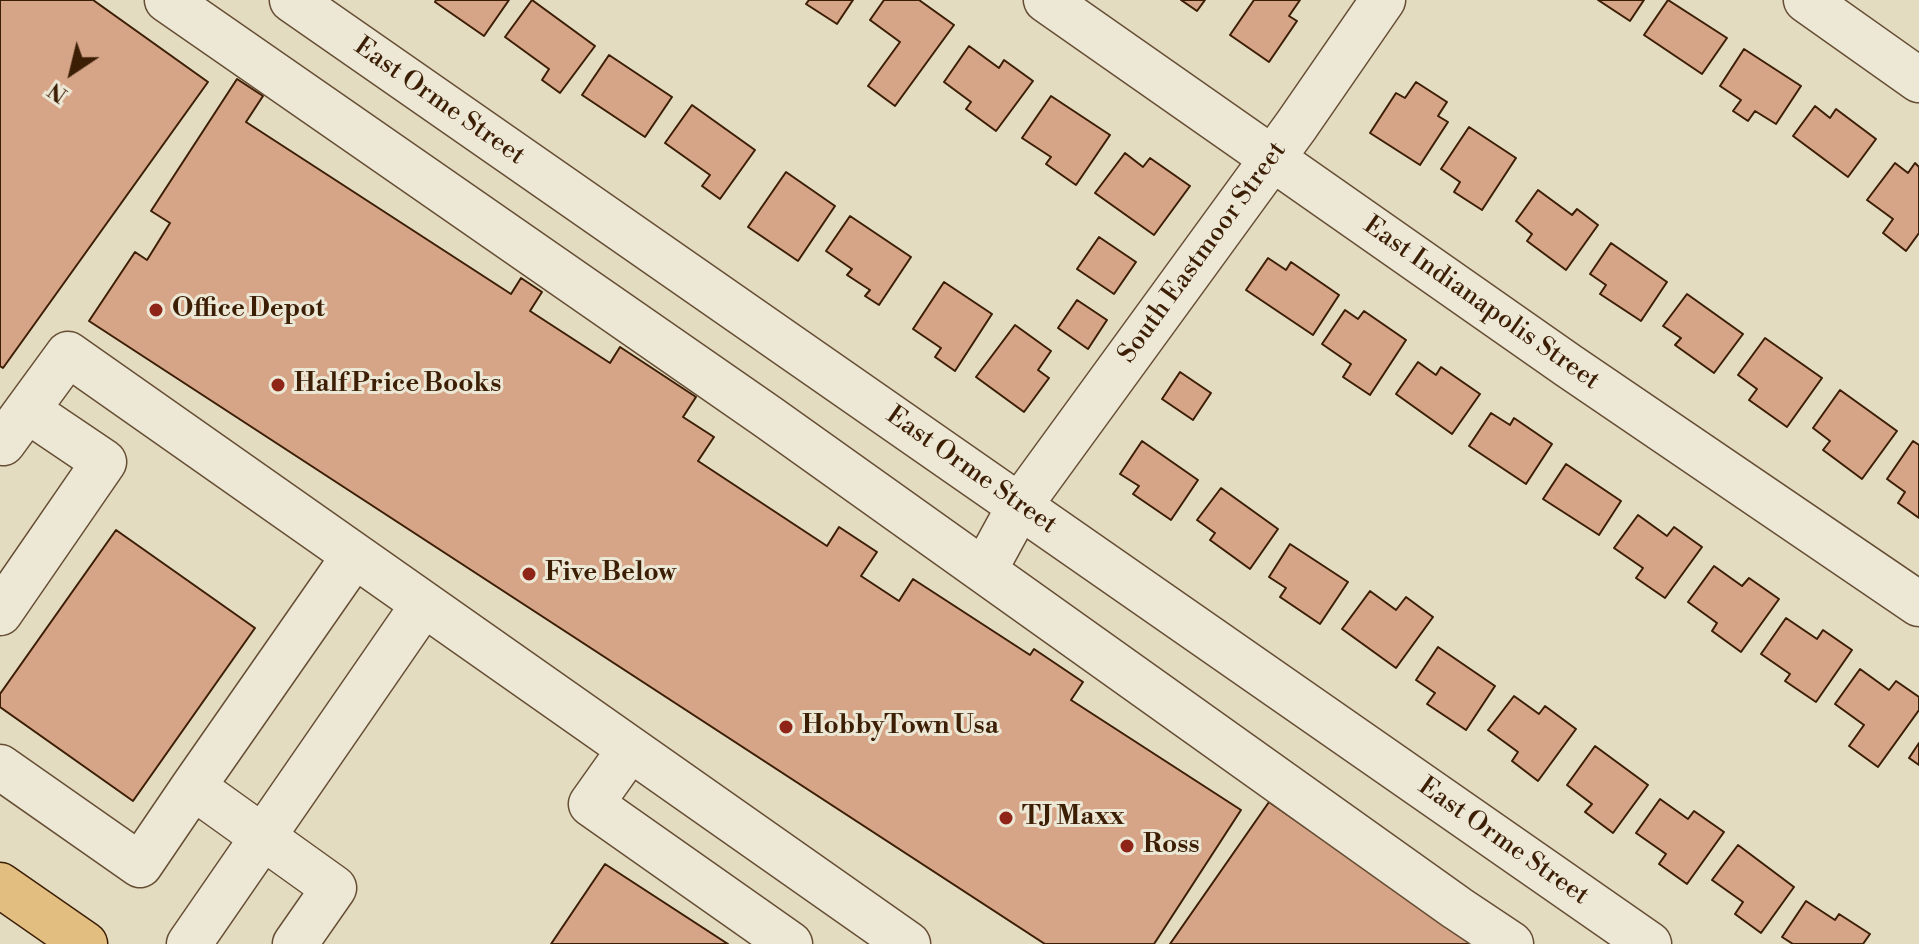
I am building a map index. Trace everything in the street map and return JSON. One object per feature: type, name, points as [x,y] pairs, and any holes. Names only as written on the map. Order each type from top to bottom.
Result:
[{"type":"main road","points":[[0,885],[85,944]]},
{"type":"street","points":[[167,0],[768,417],[1511,944]]},
{"type":"street","name":"East Orme Street","points":[[292,0],[1649,944]]},
{"type":"street","name":"East Indianapolis Street","points":[[1046,0],[1569,366],[1919,604]]},
{"type":"street","name":"South Eastmoor Street","points":[[984,571],[1020,505],[1383,0]]},
{"type":"street","points":[[1806,0],[1919,80]]},
{"type":"street","points":[[0,613],[104,462],[13,426],[68,354],[908,944]]},
{"type":"street","points":[[0,767],[140,865],[354,556]]},
{"type":"street","points":[[189,944],[423,605]]},
{"type":"street","points":[[630,749],[591,804],[790,944]]},
{"type":"street","points":[[193,787],[334,888],[295,944]]},
{"type":"street","points":[[807,944],[840,896]]},
{"type":"building","points":[[0,0],[93,0],[208,82],[3,368],[0,366]]},
{"type":"building","points":[[436,0],[509,0],[484,36]]},
{"type":"building","points":[[532,0],[595,46],[560,93],[542,80],[549,69],[505,37]]},
{"type":"building","points":[[809,0],[853,0],[837,24],[806,4]]},
{"type":"building","points":[[884,0],[919,0],[954,25],[895,106],[868,86],[900,42],[870,20]]},
{"type":"building","points":[[1181,0],[1205,0],[1197,11]]},
{"type":"building","points":[[1254,0],[1300,0],[1289,16],[1297,21],[1269,62],[1230,35]]},
{"type":"building","points":[[1598,0],[1644,0],[1630,21]]},
{"type":"building","points":[[1668,0],[1727,38],[1702,74],[1644,35]]},
{"type":"building","points":[[969,46],[999,68],[1004,60],[1033,81],[996,131],[966,109],[971,102],[944,82]]},
{"type":"building","points":[[1744,49],[1801,86],[1776,124],[1755,111],[1748,121],[1733,111],[1741,100],[1720,86]]},
{"type":"building","points":[[609,55],[672,97],[645,137],[582,95]]},
{"type":"building","points":[[237,79],[263,96],[246,122],[511,294],[521,278],[542,292],[530,311],[610,363],[620,347],[696,397],[683,417],[714,437],[698,461],[827,546],[839,527],[877,552],[861,576],[899,601],[913,579],[1030,655],[1034,649],[1083,682],[1071,700],[1241,810],[1154,944],[1045,944],[89,321],[135,252],[147,260],[170,223],[151,211]]},
{"type":"building","points":[[1416,82],[1447,102],[1438,116],[1448,122],[1420,165],[1370,133],[1396,93],[1405,98]]},
{"type":"building","points":[[1051,96],[1110,135],[1076,185],[1046,164],[1051,157],[1022,138]]},
{"type":"building","points":[[692,105],[755,150],[720,199],[702,186],[710,175],[665,143]]},
{"type":"building","points":[[1815,106],[1830,118],[1836,109],[1876,139],[1848,177],[1793,136]]},
{"type":"building","points":[[1469,127],[1516,158],[1482,210],[1454,192],[1460,182],[1441,169]]},
{"type":"building","points":[[1125,153],[1143,167],[1150,158],[1190,186],[1154,235],[1095,193]]},
{"type":"building","points":[[1895,163],[1908,173],[1915,163],[1919,167],[1919,233],[1906,251],[1883,233],[1893,219],[1867,200]]},
{"type":"building","points":[[786,172],[835,206],[798,261],[748,227]]},
{"type":"building","points":[[1538,190],[1572,215],[1577,209],[1598,225],[1566,270],[1527,241],[1532,234],[1516,221]]},
{"type":"building","points":[[850,216],[911,257],[879,305],[865,296],[870,290],[847,275],[852,269],[826,251]]},
{"type":"building","points":[[1099,237],[1136,262],[1114,294],[1077,269]]},
{"type":"building","points":[[1611,243],[1667,282],[1641,321],[1600,294],[1606,285],[1590,274]]},
{"type":"building","points":[[1268,258],[1286,270],[1291,262],[1339,295],[1313,335],[1246,290]]},
{"type":"building","points":[[944,282],[992,314],[955,371],[935,357],[941,348],[913,329]]},
{"type":"building","points":[[1687,294],[1743,334],[1714,373],[1675,345],[1681,338],[1663,326]]},
{"type":"building","points":[[1077,300],[1107,320],[1088,349],[1058,328]]},
{"type":"building","points":[[1345,310],[1358,319],[1364,311],[1406,340],[1370,395],[1343,377],[1351,364],[1322,344]]},
{"type":"building","points":[[1015,325],[1051,351],[1038,370],[1049,378],[1024,412],[976,377]]},
{"type":"building","points":[[1765,338],[1822,378],[1787,427],[1749,400],[1757,389],[1738,375]]},
{"type":"building","points":[[1418,362],[1436,375],[1441,367],[1480,394],[1452,434],[1396,394]]},
{"type":"building","points":[[1180,372],[1211,393],[1193,420],[1162,399]]},
{"type":"building","points":[[1840,390],[1897,431],[1862,479],[1823,450],[1830,441],[1813,428]]},
{"type":"building","points":[[1491,413],[1510,425],[1514,418],[1552,444],[1526,484],[1469,446]]},
{"type":"building","points":[[1142,441],[1198,480],[1171,520],[1133,494],[1139,486],[1120,474]]},
{"type":"building","points":[[1913,441],[1919,445],[1919,518],[1898,503],[1905,492],[1887,479]]},
{"type":"building","points":[[1566,464],[1621,501],[1599,535],[1543,499]]},
{"type":"building","points":[[1221,488],[1278,529],[1250,569],[1210,540],[1215,533],[1197,520]]},
{"type":"building","points":[[1638,515],[1667,536],[1674,527],[1702,547],[1665,598],[1636,578],[1643,568],[1614,548]]},
{"type":"building","points":[[116,530],[255,628],[133,801],[0,707],[0,694]]},
{"type":"building","points":[[1290,544],[1348,582],[1320,624],[1280,597],[1286,588],[1269,577]]},
{"type":"building","points":[[1714,566],[1742,586],[1749,578],[1779,599],[1741,652],[1712,631],[1717,623],[1688,602]]},
{"type":"building","points":[[1370,591],[1396,610],[1406,597],[1433,617],[1396,668],[1342,629]]},
{"type":"building","points":[[1786,618],[1817,639],[1823,630],[1852,650],[1816,702],[1785,681],[1790,674],[1761,654]]},
{"type":"building","points":[[1438,647],[1495,686],[1466,730],[1427,704],[1435,693],[1416,680]]},
{"type":"building","points":[[1860,669],[1889,690],[1896,681],[1919,697],[1919,710],[1878,767],[1849,746],[1864,725],[1835,704]]},
{"type":"building","points":[[1514,696],[1539,714],[1545,706],[1576,729],[1538,781],[1512,761],[1518,752],[1488,730]]},
{"type":"building","points":[[1919,743],[1919,765],[1909,758]]},
{"type":"building","points":[[1595,746],[1648,785],[1613,833],[1585,812],[1592,804],[1567,785]]},
{"type":"building","points":[[1660,799],[1688,819],[1694,811],[1724,832],[1687,884],[1659,864],[1666,854],[1636,833]]},
{"type":"building","points":[[1269,802],[1473,944],[1170,944]]},
{"type":"building","points":[[1738,845],[1794,887],[1761,933],[1735,914],[1743,902],[1712,880]]},
{"type":"building","points":[[605,864],[728,944],[551,944]]},
{"type":"building","points":[[1806,901],[1835,920],[1839,914],[1870,934],[1863,944],[1793,944],[1782,937]]},
{"type":"place","name":"Office Depot","points":[[156,310]]},
{"type":"place","name":"Half Price Books","points":[[278,385]]},
{"type":"place","name":"Five Below","points":[[529,574]]},
{"type":"place","name":"HobbyTown Usa","points":[[786,727]]},
{"type":"place","name":"TJ Maxx","points":[[1006,818]]},
{"type":"place","name":"Ross","points":[[1127,846]]}]
